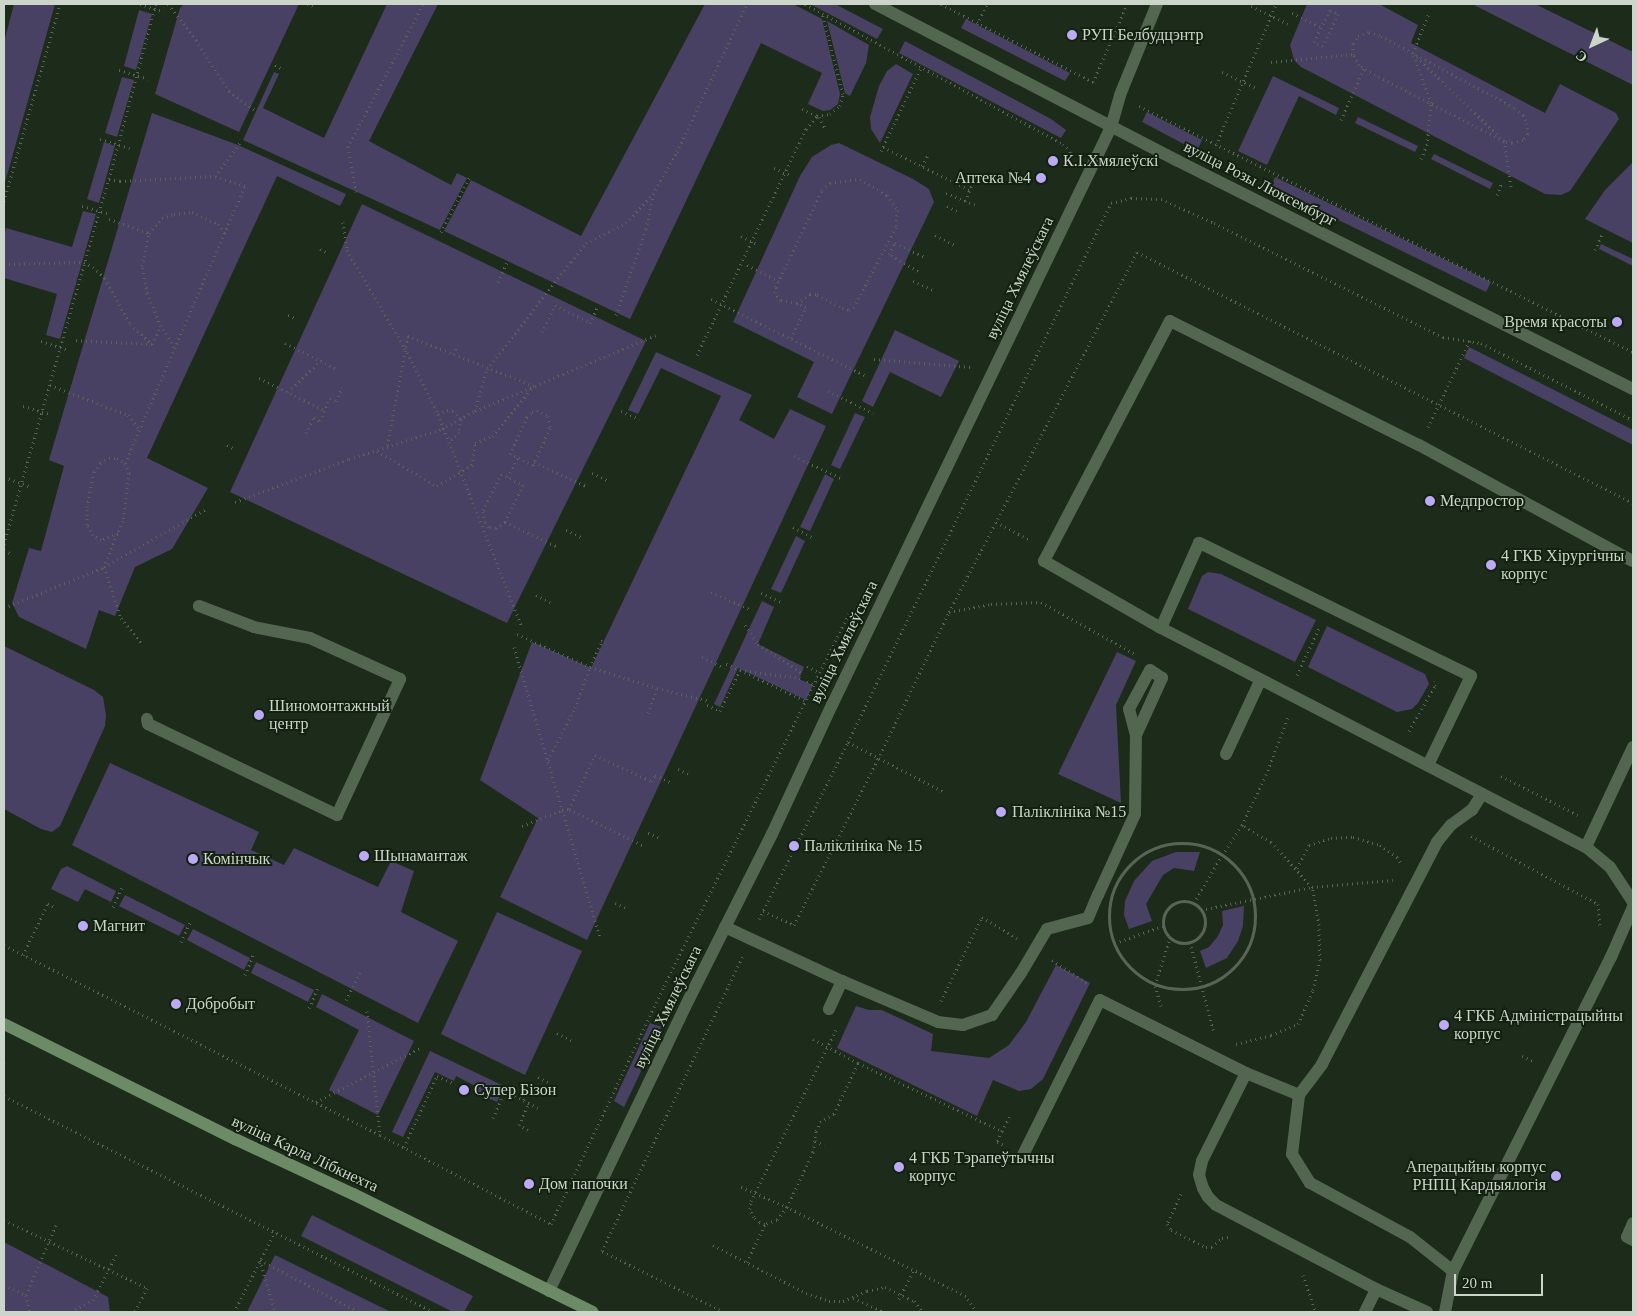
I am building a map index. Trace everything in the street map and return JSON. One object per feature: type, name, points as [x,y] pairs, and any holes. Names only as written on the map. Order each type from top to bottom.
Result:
[{"type":"main road","name":"вуліца Карла Лібкнехта","points":[[4,1024],[235,1140],[592,1312]]},
{"type":"street","name":"вуліца Розы Люксембург","points":[[876,4],[1111,127],[1633,390]]},
{"type":"street","name":"вуліца Хмялеўскага","points":[[549,1291],[772,834],[832,705],[1111,127],[1120,95],[1157,4]]},
{"type":"street","points":[[1633,561],[1419,445],[1170,321],[1044,562],[1160,628],[1260,681],[1586,847],[1610,867],[1633,902]]},
{"type":"street","points":[[1160,628],[1199,543],[1471,676],[1428,765]]},
{"type":"street","points":[[147,720],[148,724],[337,815],[400,679],[310,638],[254,628],[199,606]]},
{"type":"street","points":[[1226,754],[1260,681]]},
{"type":"street","points":[[725,927],[842,982],[938,1022],[963,1025],[992,1015],[1021,973],[1047,930],[1088,918],[1135,814],[1136,735]]},
{"type":"street","points":[[1586,847],[1633,747]]},
{"type":"street","points":[[1453,1271],[1410,1237],[1310,1183],[1292,1154],[1299,1095],[1322,1064],[1437,842],[1451,826],[1472,810],[1482,794]]},
{"type":"street","points":[[1445,1312],[1453,1271],[1611,957],[1633,907]]},
{"type":"street","points":[[830,1009],[842,982]]},
{"type":"street","points":[[1023,1155],[1100,1000],[1246,1073],[1299,1095]]},
{"type":"street","points":[[1246,1073],[1202,1161],[1199,1175],[1202,1188],[1208,1197],[1216,1205],[1376,1289],[1427,1312]]},
{"type":"street","points":[[1633,1223],[1627,1237],[1633,1240]]},
{"type":"street","points":[[1365,1312],[1376,1289]]},
{"type":"path","points":[[4,201],[60,4]]},
{"type":"path","points":[[140,4],[155,6],[164,12]]},
{"type":"path","points":[[168,4],[196,40],[229,91],[254,109]]},
{"type":"path","points":[[307,4],[313,6]]},
{"type":"path","points":[[356,192],[348,147],[423,4]]},
{"type":"path","points":[[475,411],[488,368],[586,243],[626,223],[653,194],[677,152],[747,4]]},
{"type":"path","points":[[805,4],[1063,144],[1070,152],[1068,166]]},
{"type":"path","points":[[941,4],[1093,82],[1127,4]]},
{"type":"path","points":[[977,24],[986,4]]},
{"type":"path","points":[[1216,145],[1276,4]]},
{"type":"path","points":[[4,544],[84,262],[110,179],[155,6]]},
{"type":"path","points":[[1251,6],[1288,24]]},
{"type":"path","points":[[1330,10],[1338,14],[1322,46],[1314,42],[1321,28],[1330,10]]},
{"type":"path","points":[[698,355],[806,129],[818,117],[830,114],[840,106],[843,94],[822,13]]},
{"type":"path","points":[[1292,13],[1321,28]]},
{"type":"path","points":[[1421,159],[1427,145],[1431,103],[1413,53],[1429,13]]},
{"type":"path","points":[[1369,32],[1381,36],[1413,53],[1515,108],[1523,115],[1527,123],[1528,134],[1523,140],[1512,143],[1504,141],[1364,68],[1354,59],[1353,54],[1354,43],[1358,36],[1369,32]]},
{"type":"path","points":[[1413,53],[1504,141],[1511,186]]},
{"type":"path","points":[[1272,62],[1353,54]]},
{"type":"path","points":[[275,66],[283,69]]},
{"type":"path","points":[[881,151],[921,68]]},
{"type":"path","points":[[1342,120],[1364,68]]},
{"type":"path","points":[[119,70],[148,79]]},
{"type":"path","points":[[1222,72],[1258,90]]},
{"type":"path","points":[[1130,102],[1633,352]]},
{"type":"path","points":[[802,109],[818,117],[826,130]]},
{"type":"path","points":[[100,138],[130,148]]},
{"type":"path","points":[[215,176],[241,141]]},
{"type":"path","points":[[883,147],[970,190]]},
{"type":"path","points":[[922,166],[928,153]]},
{"type":"path","points":[[774,168],[790,176]]},
{"type":"path","points":[[110,179],[120,181],[215,176],[245,186],[138,428],[125,463]]},
{"type":"path","points":[[441,232],[470,176]]},
{"type":"path","points":[[965,201],[975,178],[986,183]]},
{"type":"path","points":[[791,338],[806,307],[781,300],[775,293],[822,190],[830,183],[860,179],[887,194],[898,210],[896,227],[854,307],[848,310],[816,294],[810,294],[797,303]]},
{"type":"path","points":[[1497,195],[1502,182]]},
{"type":"path","points":[[946,193],[975,205]]},
{"type":"path","points":[[616,315],[646,229],[653,194]]},
{"type":"path","points":[[724,1312],[602,1251],[763,911],[848,742],[1111,203],[1131,198],[1161,199],[1214,223],[1443,337],[1481,343],[1633,420]]},
{"type":"path","points":[[82,206],[110,214]]},
{"type":"path","points":[[947,206],[957,211]]},
{"type":"path","points":[[174,347],[147,293],[142,266],[149,233],[162,218],[174,214],[192,212],[218,224],[224,234]]},
{"type":"path","points":[[108,220],[149,233]]},
{"type":"path","points":[[342,222],[347,250],[405,348],[438,414],[521,625]]},
{"type":"path","points":[[1595,250],[1602,234]]},
{"type":"path","points":[[935,235],[955,245]]},
{"type":"path","points":[[741,236],[757,244]]},
{"type":"path","points":[[918,271],[889,254],[895,242],[925,257]]},
{"type":"path","points":[[320,249],[328,253]]},
{"type":"path","points":[[4,264],[84,262],[105,278],[130,324],[152,344]]},
{"type":"path","points":[[498,282],[507,263]]},
{"type":"path","points":[[747,265],[779,281]]},
{"type":"path","points":[[914,281],[933,290]]},
{"type":"path","points":[[711,299],[866,376]]},
{"type":"path","points":[[542,332],[555,305],[590,323],[598,306]]},
{"type":"path","points":[[288,315],[297,319]]},
{"type":"path","points":[[152,344],[162,326]]},
{"type":"path","points":[[235,502],[333,465],[442,428],[475,411],[656,335]]},
{"type":"path","points":[[387,447],[408,336],[534,386]]},
{"type":"path","points":[[72,340],[152,344]]},
{"type":"path","points":[[1419,445],[1470,340]]},
{"type":"path","points":[[41,341],[69,350]]},
{"type":"path","points":[[285,343],[335,368]]},
{"type":"path","points":[[453,354],[457,345]]},
{"type":"path","points":[[967,376],[976,358]]},
{"type":"path","points":[[874,359],[972,367]]},
{"type":"path","points":[[288,392],[321,360]]},
{"type":"path","points":[[259,378],[324,410]]},
{"type":"path","points":[[50,385],[128,415],[138,428]]},
{"type":"path","points":[[377,451],[437,486],[459,471],[472,465],[475,443],[492,436],[534,386]]},
{"type":"path","points":[[306,433],[314,417],[320,421],[330,398],[336,401],[342,387]]},
{"type":"path","points":[[828,392],[873,413]]},
{"type":"path","points":[[23,406],[50,414]]},
{"type":"path","points":[[438,414],[447,410],[453,411],[461,419]]},
{"type":"path","points":[[537,410],[548,416],[550,428],[534,462],[533,465],[510,454],[527,417],[537,410]]},
{"type":"path","points":[[621,411],[639,420]]},
{"type":"path","points":[[448,442],[459,432],[461,419]]},
{"type":"path","points":[[226,445],[235,449]]},
{"type":"path","points":[[794,456],[841,478]]},
{"type":"path","points":[[508,477],[518,457]]},
{"type":"path","points":[[118,533],[101,540],[93,535],[87,525],[87,507],[94,472],[100,462],[109,458],[117,458],[125,463],[129,473],[123,521],[104,568],[121,618],[142,644]]},
{"type":"path","points":[[534,462],[586,486]]},
{"type":"path","points":[[592,473],[609,481]]},
{"type":"path","points":[[501,474],[523,485],[505,522],[496,528],[490,527],[485,522],[483,510],[501,474]]},
{"type":"path","points":[[4,477],[29,486]]},
{"type":"path","points":[[4,608],[104,568],[206,509]]},
{"type":"path","points":[[505,522],[558,547]]},
{"type":"path","points":[[793,528],[812,537]]},
{"type":"path","points":[[566,530],[581,537]]},
{"type":"path","points":[[4,550],[10,553]]},
{"type":"path","points":[[763,911],[794,925],[977,558]]},
{"type":"path","points":[[711,592],[752,610]]},
{"type":"path","points":[[761,593],[781,602]]},
{"type":"path","points":[[536,595],[550,602]]},
{"type":"path","points":[[949,612],[991,604],[1040,602],[1143,658]]},
{"type":"path","points":[[4,945],[380,1134],[551,1224],[664,986],[855,603]]},
{"type":"path","points":[[1194,903],[1222,855],[1242,826],[1296,698],[1297,674],[1329,607]]},
{"type":"path","points":[[744,625],[758,644],[805,668],[820,673]]},
{"type":"path","points":[[517,634],[590,667],[708,703],[721,711],[740,670]]},
{"type":"path","points":[[548,760],[575,708],[602,641],[600,640]]},
{"type":"path","points":[[514,647],[600,938]]},
{"type":"path","points":[[702,657],[740,670],[800,678]]},
{"type":"path","points":[[740,670],[806,701]]},
{"type":"path","points":[[807,681],[814,685]]},
{"type":"path","points":[[648,713],[657,688]]},
{"type":"path","points":[[848,742],[944,792]]},
{"type":"path","points":[[569,809],[595,755],[651,780],[655,775],[672,783]]},
{"type":"path","points":[[678,769],[691,775]]},
{"type":"path","points":[[522,826],[569,809],[642,845]]},
{"type":"path","points":[[1227,1046],[1271,1035],[1298,1024],[1312,990],[1320,960],[1319,925],[1312,887],[1297,868],[1271,842],[1242,826]]},
{"type":"path","points":[[1451,826],[1598,904],[1600,928]]},
{"type":"path","points":[[648,833],[660,838]]},
{"type":"path","points":[[1297,868],[1308,845],[1331,838],[1353,837],[1380,845],[1397,857],[1406,872]]},
{"type":"path","points":[[1171,843],[1195,844],[1222,855],[1234,864],[1246,880],[1254,899],[1256,921],[1250,943],[1239,963],[1222,978],[1202,987],[1178,990],[1155,985],[1134,972],[1119,954],[1110,931],[1109,908],[1115,884],[1129,865],[1148,850],[1171,843]]},
{"type":"path","points":[[1201,910],[1312,887],[1401,880]]},
{"type":"path","points":[[113,907],[123,886]]},
{"type":"path","points":[[1181,900],[1194,903],[1201,910],[1205,920],[1201,934],[1190,942],[1183,943],[1170,938],[1163,926],[1165,913],[1169,907],[1181,900]]},
{"type":"path","points":[[23,955],[48,903],[53,906]]},
{"type":"path","points":[[615,903],[626,908]]},
{"type":"path","points":[[181,942],[191,921]]},
{"type":"path","points":[[1114,943],[1163,926]]},
{"type":"path","points":[[1162,1009],[1155,985],[1170,938]]},
{"type":"path","points":[[1190,942],[1216,1040]]},
{"type":"path","points":[[244,975],[254,953]]},
{"type":"path","points":[[346,1000],[361,971]]},
{"type":"path","points":[[309,1008],[319,986]]},
{"type":"path","points":[[367,1011],[380,1134]]},
{"type":"path","points":[[840,1024],[755,1192],[750,1209],[759,1222],[765,1224],[777,1220],[787,1207],[813,1152],[816,1131],[820,1122],[834,1114],[858,1063]]},
{"type":"path","points":[[557,1033],[571,1040]]},
{"type":"path","points":[[813,1039],[858,1063],[1002,1131]]},
{"type":"path","points":[[316,1102],[420,1048]]},
{"type":"path","points":[[1522,1056],[1540,1065]]},
{"type":"path","points":[[404,1147],[437,1076],[455,1084]]},
{"type":"path","points":[[538,1077],[550,1083]]},
{"type":"path","points":[[493,1118],[510,1081]]},
{"type":"path","points":[[524,1100],[526,1090]]},
{"type":"path","points":[[505,1091],[538,1108]]},
{"type":"path","points":[[4,1096],[434,1312]]},
{"type":"path","points":[[528,1130],[519,1126],[529,1103]]},
{"type":"path","points":[[1010,1115],[997,1142],[1023,1155]]},
{"type":"path","points":[[815,1141],[824,1144]]},
{"type":"path","points":[[741,1187],[787,1207],[966,1296],[977,1312]]},
{"type":"path","points":[[1172,1230],[1167,1224],[1184,1189]]},
{"type":"path","points":[[4,1220],[147,1288],[135,1312]]},
{"type":"path","points":[[747,1262],[765,1224]]},
{"type":"path","points":[[30,1312],[26,1295],[56,1225]]},
{"type":"path","points":[[234,1312],[275,1232]]},
{"type":"path","points":[[713,1245],[806,1293],[829,1302],[843,1301],[867,1291],[884,1288],[901,1293],[914,1301],[923,1312]]},
{"type":"path","points":[[72,1312],[93,1300],[116,1255]]},
{"type":"path","points":[[260,1260],[275,1312]]},
{"type":"path","points":[[260,1260],[359,1312]]},
{"type":"path","points":[[1299,1266],[1316,1312]]},
{"type":"path","points":[[899,1299],[914,1270]]},
{"type":"path","points":[[4,1285],[26,1295]]},
{"type":"path","points":[[852,1297],[884,1312]]},
{"type":"shaded area","points":[[14,4],[55,4],[4,186],[4,42]]},
{"type":"shaded area","points":[[184,4],[299,4],[239,132],[155,94],[180,8]]},
{"type":"shaded area","points":[[387,4],[438,4],[369,141],[451,185],[457,173],[467,178],[440,230],[243,140],[274,72],[279,74],[263,108],[324,138]]},
{"type":"shaded area","points":[[705,4],[793,4],[822,19],[840,94],[838,104],[830,110],[823,111],[808,104],[822,73],[761,43],[630,319],[444,231],[471,180],[581,236]]},
{"type":"shaded area","points":[[810,4],[835,4],[883,29],[877,39]]},
{"type":"shaded area","points":[[1307,4],[1379,4],[1418,25],[1411,43],[1545,113],[1560,84],[1616,113],[1619,119],[1570,191],[1561,195],[1545,194],[1301,67],[1294,60],[1290,45]]},
{"type":"shaded area","points":[[1472,4],[1535,4],[1633,52],[1633,85]]},
{"type":"shaded area","points":[[139,10],[152,14],[136,70],[124,66]]},
{"type":"shaded area","points":[[966,19],[1070,73],[1065,81],[961,28]]},
{"type":"shaded area","points":[[827,21],[869,45],[866,63],[850,96],[845,93]]},
{"type":"shaded area","points":[[905,41],[1051,119],[1066,130],[1061,138],[899,53]]},
{"type":"shaded area","points":[[896,64],[913,74],[880,143],[871,129],[870,117],[879,86],[887,71]]},
{"type":"shaded area","points":[[1273,76],[1339,108],[1336,115],[1299,96],[1267,165],[1238,151]]},
{"type":"shaded area","points":[[122,77],[134,80],[117,137],[105,133]]},
{"type":"shaded area","points":[[1147,112],[1202,140],[1197,151],[1142,122]]},
{"type":"shaded area","points":[[152,113],[238,145],[346,194],[340,206],[277,176],[147,458],[208,488],[172,549],[135,567],[115,616],[99,610],[86,649],[19,617],[12,603],[29,548],[41,551],[64,466],[49,460]]},
{"type":"shaded area","points":[[1358,117],[1418,146],[1415,152],[1355,123]]},
{"type":"shaded area","points":[[104,142],[115,146],[99,203],[87,199]]},
{"type":"shaded area","points":[[839,143],[913,179],[929,189],[934,202],[832,414],[797,397],[814,362],[733,322],[800,176],[812,157],[831,145]]},
{"type":"shaded area","points":[[1434,154],[1493,183],[1490,189],[1431,159]]},
{"type":"shaded area","points":[[1633,162],[1633,243],[1585,219],[1605,190]]},
{"type":"shaded area","points":[[1275,177],[1491,282],[1486,292],[1271,187]]},
{"type":"shaded area","points":[[362,204],[646,341],[507,623],[230,492]]},
{"type":"shaded area","points":[[83,211],[96,214],[60,339],[46,335],[57,294],[4,278],[4,236],[6,228],[72,247]]},
{"type":"shaded area","points":[[1601,244],[1633,259],[1633,266],[1599,249]]},
{"type":"shaded area","points":[[895,330],[959,361],[941,397],[890,372],[873,407],[862,401]]},
{"type":"shaded area","points":[[1469,347],[1633,430],[1633,445],[1464,358]]},
{"type":"shaded area","points":[[656,352],[752,395],[739,420],[774,439],[790,409],[826,426],[587,940],[500,897],[538,818],[480,780],[532,642],[591,668],[721,396],[661,368],[638,414],[628,410]]},
{"type":"shaded area","points":[[855,413],[865,417],[840,469],[831,465]]},
{"type":"shaded area","points":[[825,474],[834,479],[810,531],[800,527]]},
{"type":"shaded area","points":[[796,536],[805,541],[781,593],[771,589]]},
{"type":"shaded area","points":[[1208,572],[1221,574],[1316,620],[1295,662],[1188,609],[1202,576]]},
{"type":"shaded area","points":[[762,601],[774,607],[758,644],[804,667],[799,679],[813,685],[806,700],[738,668],[720,707],[714,704]]},
{"type":"shaded area","points":[[1327,626],[1425,674],[1429,684],[1418,703],[1412,709],[1397,712],[1308,667]]},
{"type":"shaded area","points":[[4,646],[94,690],[103,697],[106,715],[105,726],[60,826],[52,832],[41,829],[4,809]]},
{"type":"shaded area","points":[[1117,652],[1136,661],[1116,705],[1121,803],[1058,774]]},
{"type":"shaded area","points":[[110,763],[259,832],[251,850],[284,865],[294,848],[378,887],[391,861],[414,871],[401,912],[458,941],[418,1023],[72,845]]},
{"type":"shaded area","points":[[1176,852],[1200,852],[1194,871],[1174,868],[1163,875],[1146,904],[1152,921],[1129,929],[1124,915],[1125,901],[1134,881],[1152,861]]},
{"type":"shaded area","points":[[67,866],[116,891],[111,902],[85,889],[78,902],[51,889],[61,869]]},
{"type":"shaded area","points":[[125,895],[185,925],[179,936],[119,906]]},
{"type":"shaded area","points":[[1244,906],[1243,926],[1238,941],[1227,958],[1206,968],[1200,951],[1209,947],[1218,936],[1223,925],[1222,911]]},
{"type":"shaded area","points":[[497,912],[582,951],[525,1075],[441,1034]]},
{"type":"shaded area","points":[[193,929],[250,958],[244,970],[187,940]]},
{"type":"shaded area","points":[[256,962],[314,990],[308,1002],[251,973]]},
{"type":"shaded area","points":[[1056,965],[1090,983],[1043,1079],[1031,1089],[1019,1091],[993,1080],[977,1116],[837,1048],[856,1006],[869,1010],[882,1010],[933,1034],[931,1051],[989,1058],[1009,1045],[1026,1022]]},
{"type":"shaded area","points":[[322,994],[414,1041],[378,1115],[329,1090],[359,1030],[316,1007]]},
{"type":"shaded area","points":[[650,1023],[662,1027],[624,1107],[614,1101]]},
{"type":"shaded area","points":[[430,1051],[504,1086],[497,1102],[475,1093],[477,1087],[456,1076],[454,1081],[435,1072],[403,1137],[392,1132]]},
{"type":"shaded area","points":[[312,1215],[473,1296],[464,1312],[453,1312],[301,1236]]},
{"type":"shaded area","points":[[4,1242],[108,1297],[110,1312],[4,1312]]},
{"type":"shaded area","points":[[275,1255],[391,1312],[247,1312]]},
{"type":"place","name":"РУП Белбудцэнтр","points":[[1072,35]]},
{"type":"place","name":"К.І.Хмялеўскі","points":[[1053,161]]},
{"type":"place","name":"Аптека №4","points":[[1041,178]]},
{"type":"place","name":"Время красоты","points":[[1617,322]]},
{"type":"place","name":"Медпростор","points":[[1430,501]]},
{"type":"place","name":"4 ГКБ Хірургічны корпус","points":[[1491,565]]},
{"type":"place","name":"Шиномонтажный центр","points":[[259,715]]},
{"type":"place","name":"Паліклініка №15","points":[[1001,812]]},
{"type":"place","name":"Паліклініка № 15","points":[[794,846]]},
{"type":"place","name":"Шынамантаж","points":[[364,856]]},
{"type":"place","name":"Комінчык","points":[[193,859]]},
{"type":"place","name":"Магнит","points":[[83,926]]},
{"type":"place","name":"Добробыт","points":[[176,1004]]},
{"type":"place","name":"4 ГКБ Адміністрацыйны корпус","points":[[1444,1025]]},
{"type":"place","name":"Супер Бізон","points":[[464,1090]]},
{"type":"place","name":"4 ГКБ Тэрапеўтычны корпус","points":[[899,1167]]},
{"type":"place","name":"Аперацыйны корпус РНПЦ Кардыялогія","points":[[1556,1176]]},
{"type":"place","name":"Дом папочки","points":[[529,1184]]}]
